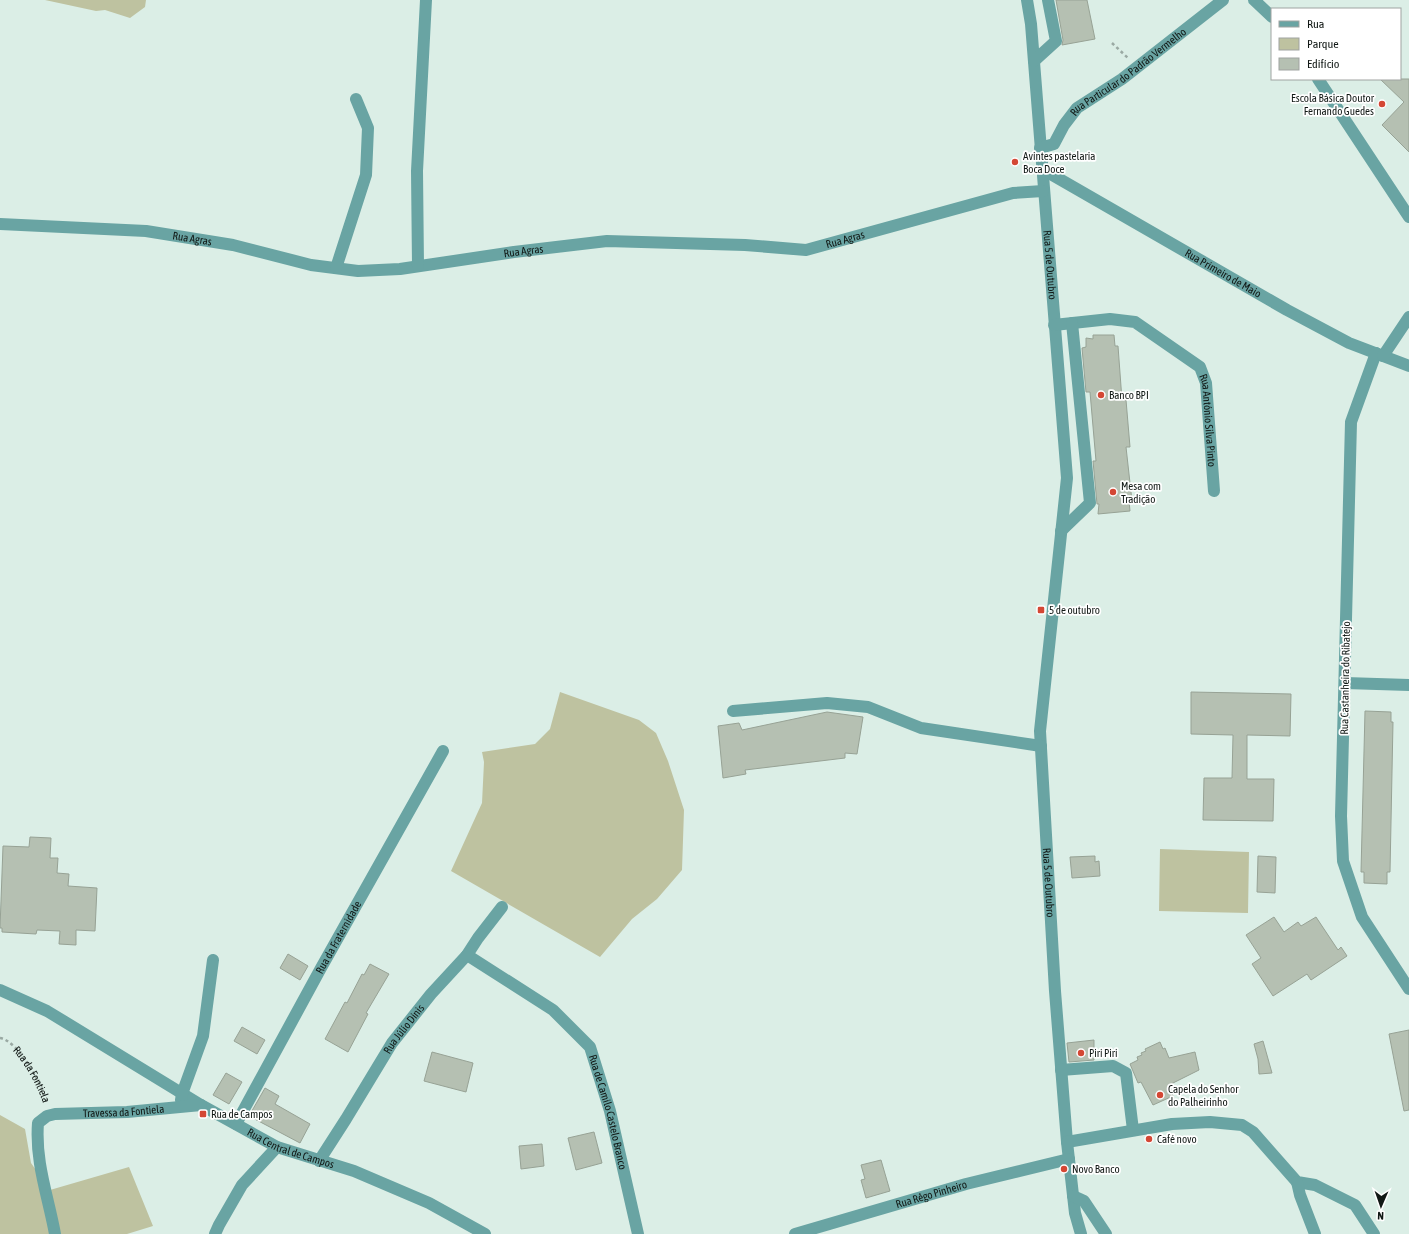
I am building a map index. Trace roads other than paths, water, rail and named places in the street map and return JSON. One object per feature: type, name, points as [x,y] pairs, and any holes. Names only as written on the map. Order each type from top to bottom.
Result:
[{"type":"street","points":[[418,266],[417,171],[426,0]]},
{"type":"street","name":"Rua 5 de Outubro","points":[[1027,0],[1031,24],[1043,191],[1067,478],[1040,731],[1061,1070],[1075,1213],[1081,1234]]},
{"type":"street","points":[[1034,61],[1056,40],[1048,0]]},
{"type":"street","name":"Rua Particular do Padrão Vermelho","points":[[1040,148],[1054,144],[1064,124],[1077,108],[1122,80],[1223,0]]},
{"type":"street","points":[[1254,0],[1271,16]]},
{"type":"street","points":[[1319,80],[1409,217]]},
{"type":"street","points":[[336,268],[366,175],[368,128],[356,99]]},
{"type":"street","name":"Rua Primeiro de Maio","points":[[1042,169],[1287,310],[1349,343],[1409,366]]},
{"type":"street","name":"Rua Agras","points":[[0,224],[146,231],[233,245],[311,265],[358,271],[400,269],[514,252],[607,241],[746,246],[806,250],[1013,193],[1043,191]]},
{"type":"street","name":"Rua Castanheira do Ribatejo","points":[[1409,317],[1379,354],[1351,422],[1341,816],[1343,861],[1362,917],[1409,990]]},
{"type":"street","name":"Rua António Silva Pinto","points":[[1054,325],[1110,319],[1135,322],[1200,366],[1206,383],[1214,491]]},
{"type":"street","points":[[1061,531],[1090,503],[1072,324]]},
{"type":"street","points":[[1345,684],[1409,685]]},
{"type":"street","points":[[734,711],[827,703],[868,707],[921,728],[1041,746]]},
{"type":"street","name":"Rua da Fraternidade","points":[[236,1124],[321,968],[443,751]]},
{"type":"street","name":"Rua Júlio Dinis","points":[[319,1161],[392,1043],[431,994],[467,955],[502,907]]},
{"type":"street","name":"Rua de Camilo Castelo Branco","points":[[467,955],[553,1010],[590,1047],[610,1111],[638,1234]]},
{"type":"street","points":[[179,1108],[182,1094],[203,1036],[213,960]]},
{"type":"street","name":"Rua Central de Campos","points":[[0,990],[47,1011],[95,1039],[200,1105],[277,1147],[354,1171],[429,1203],[485,1234]]},
{"type":"street","points":[[1061,1070],[1113,1066],[1126,1072],[1133,1130]]},
{"type":"street","name":"Travessa da Fontiela","points":[[47,1116],[55,1114],[127,1112],[200,1105]]},
{"type":"street","name":"Rua da Fontiela","points":[[47,1116],[38,1123],[37,1136],[41,1177],[55,1234]]},
{"type":"street","points":[[1067,1142],[1172,1124],[1210,1122],[1242,1125],[1253,1132],[1298,1182],[1300,1195],[1315,1234]]},
{"type":"street","points":[[215,1234],[242,1185],[277,1147]]},
{"type":"street","name":"Rua Rêgo Pinheiro","points":[[795,1234],[966,1184],[1069,1159]]},
{"type":"street","points":[[1298,1182],[1315,1185],[1355,1205],[1374,1234]]},
{"type":"street","points":[[1073,1196],[1084,1201],[1106,1234]]},
{"type":"place","name":"Escola Básica Doutor Fernando Guedes","points":[[1382,104]]},
{"type":"place","name":"Avintes pastelaria Boca Doce","points":[[1015,162]]},
{"type":"place","name":"Banco BPI","points":[[1101,395]]},
{"type":"place","name":"Mesa com Tradição","points":[[1113,492]]},
{"type":"place","name":"5 de outubro","points":[[1041,610]]},
{"type":"place","name":"Piri Piri","points":[[1081,1053]]},
{"type":"place","name":"Capela do Senhor do Palheirinho","points":[[1160,1095]]},
{"type":"place","name":"Rua de Campos","points":[[203,1114]]},
{"type":"place","name":"Café novo","points":[[1149,1139]]},
{"type":"place","name":"Novo Banco","points":[[1064,1169]]}]
